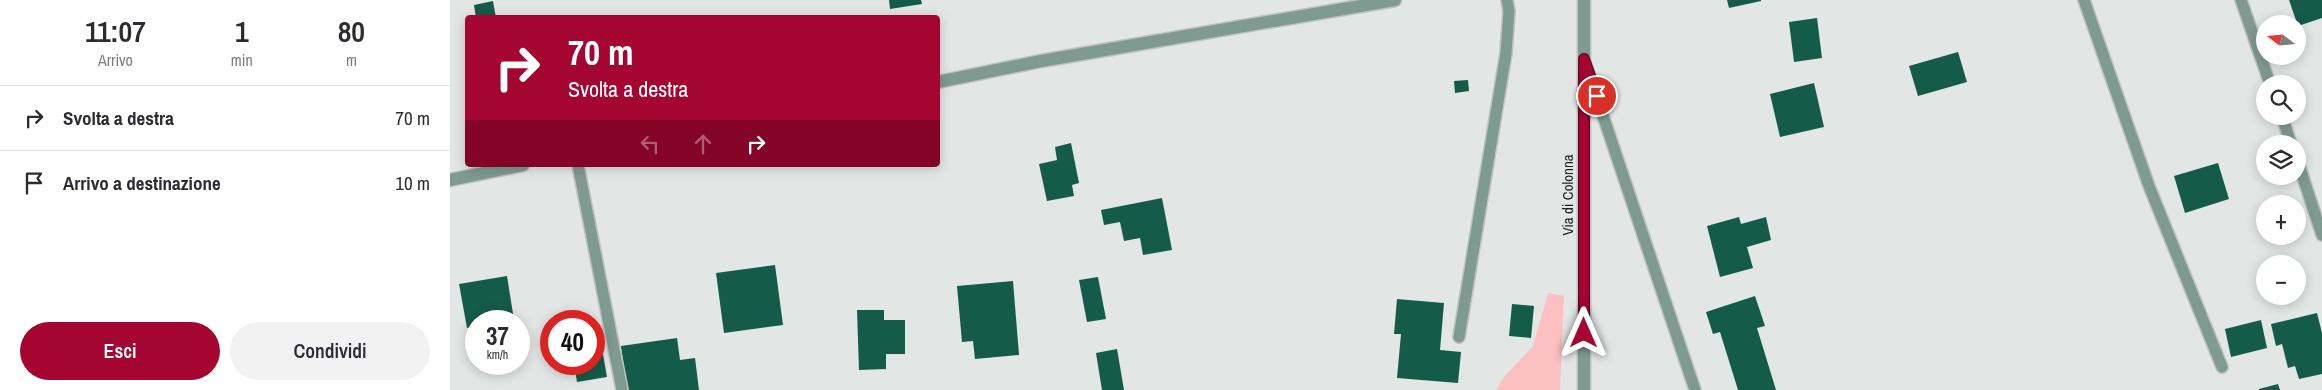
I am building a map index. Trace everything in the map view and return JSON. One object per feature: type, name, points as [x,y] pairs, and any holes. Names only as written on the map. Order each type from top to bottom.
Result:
[{"type":"street","points":[[940,82],[1041,61],[1395,0]]},
{"type":"street","name":"Via di Colonna","points":[[1584,0],[1584,390]]},
{"type":"street","points":[[450,180],[513,167]]},
{"type":"lane","points":[[1459,337],[1506,53],[1509,11],[1507,0]]},
{"type":"lane","points":[[2084,0],[2149,186],[2222,367]]},
{"type":"lane","points":[[2241,0],[2267,75]]},
{"type":"lane","points":[[1584,59],[1695,390]]},
{"type":"lane","points":[[578,167],[622,390]]},
{"type":"lane","points":[[2306,185],[2322,235]]},
{"type":"shaded area","points":[[1548,293],[1564,296],[1560,390],[1496,390],[1504,377],[1533,346]]},
{"type":"building","points":[[889,0],[921,0],[922,4],[890,9]]},
{"type":"building","points":[[1727,0],[1761,0],[1761,1],[1729,8]]},
{"type":"building","points":[[2289,0],[2322,0],[2322,18],[2306,23],[2306,15],[2294,15]]},
{"type":"building","points":[[493,1],[495,15],[476,15],[474,5]]},
{"type":"building","points":[[1817,18],[1822,58],[1794,62],[1789,22]]},
{"type":"building","points":[[1958,52],[1967,82],[1918,96],[1909,66]]},
{"type":"building","points":[[1468,80],[1469,91],[1455,93],[1454,81]]},
{"type":"building","points":[[1814,83],[1824,127],[1780,137],[1770,94]]},
{"type":"building","points":[[1071,143],[1079,183],[1072,185],[1074,196],[1047,201],[1039,164],[1057,160],[1055,147]]},
{"type":"building","points":[[2218,163],[2229,199],[2185,213],[2174,176]]},
{"type":"building","points":[[1162,198],[1172,250],[1143,255],[1140,238],[1124,241],[1120,222],[1104,225],[1101,210]]},
{"type":"building","points":[[1739,217],[1741,224],[1766,217],[1771,240],[1747,247],[1753,268],[1720,277],[1707,226]]},
{"type":"building","points":[[775,265],[783,325],[724,333],[716,273]]},
{"type":"building","points":[[507,276],[512,310],[465,310],[465,317],[459,284]]},
{"type":"building","points":[[1098,277],[1106,319],[1087,322],[1079,280]]},
{"type":"building","points":[[1013,281],[1019,355],[975,359],[973,341],[962,342],[957,286]]},
{"type":"building","points":[[1755,296],[1765,326],[1757,328],[1776,390],[1738,390],[1720,332],[1713,334],[1706,312]]},
{"type":"building","points":[[1397,299],[1444,303],[1440,350],[1461,352],[1458,383],[1397,378],[1401,334],[1394,334]]},
{"type":"building","points":[[1512,304],[1534,306],[1531,338],[1509,336]]},
{"type":"building","points":[[857,310],[884,310],[884,320],[905,320],[905,354],[886,354],[886,369],[859,370]]},
{"type":"building","points":[[2317,313],[2322,333],[2322,374],[2299,379],[2295,366],[2288,368],[2282,344],[2276,346],[2271,324]]},
{"type":"building","points":[[2261,320],[2267,348],[2231,357],[2225,329]]},
{"type":"building","points":[[677,338],[680,360],[695,358],[699,390],[627,390],[621,346]]},
{"type":"building","points":[[1117,349],[1124,390],[1102,390],[1096,353]]},
{"type":"building","points":[[605,366],[607,377],[577,382],[576,375],[605,375]]},
{"type":"building","points":[[2278,384],[2280,390],[2259,390],[2259,389]]},
{"type":"route","points":[[1584,333],[1584,59],[1597,96]]}]
